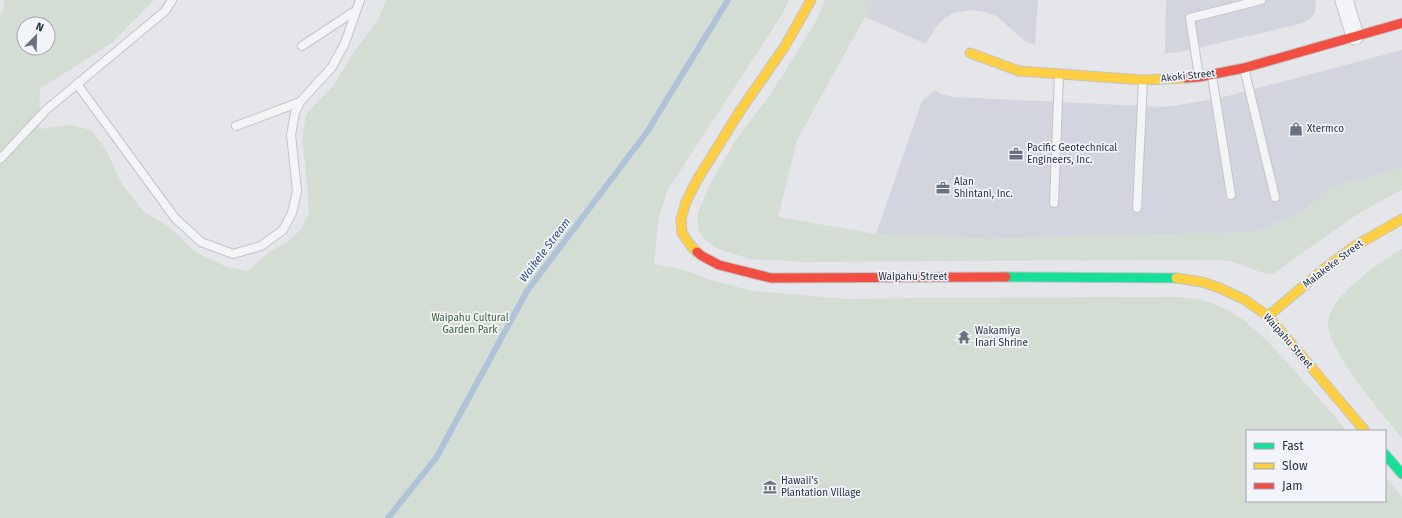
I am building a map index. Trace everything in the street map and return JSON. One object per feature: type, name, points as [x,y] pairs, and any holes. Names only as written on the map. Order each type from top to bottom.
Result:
[{"type":"street","name":"Waipahu Street","points":[[811,0],[785,46],[740,111],[697,180],[686,202],[681,219],[682,233],[691,246],[702,256],[719,265],[771,278],[1174,278],[1201,282],[1225,289],[1249,302],[1268,316],[1364,430]]},
{"type":"street","points":[[1344,0],[1355,36]]},
{"type":"street","name":"Akoki Street","points":[[970,53],[1019,71],[1143,80],[1199,77],[1244,68],[1402,23]]},
{"type":"street","name":"Malakeke Street","points":[[1268,316],[1325,268],[1355,246],[1402,219]]},
{"type":"street","points":[[1386,455],[1402,474]]},
{"type":"lane","points":[[0,159],[46,110],[165,11],[172,0]]},
{"type":"lane","points":[[76,84],[174,218],[201,242],[233,254],[261,246],[282,230],[292,213],[297,192],[291,135],[295,113],[300,102],[332,67],[345,43],[360,0]]},
{"type":"lane","points":[[1199,77],[1190,18],[1261,0]]},
{"type":"lane","points":[[302,46],[355,11]]},
{"type":"lane","points":[[1244,68],[1275,197]]},
{"type":"lane","points":[[1054,203],[1059,74]]},
{"type":"lane","points":[[1212,74],[1230,195]]},
{"type":"lane","points":[[1137,208],[1143,80]]},
{"type":"lane","points":[[236,126],[300,102]]},
{"type":"shaded area","points":[[872,0],[1038,0],[1035,45],[1026,42],[996,16],[985,12],[970,10],[953,13],[945,18],[936,27],[926,44],[865,17]]},
{"type":"shaded area","points":[[1166,0],[1316,0],[1316,2],[1315,13],[1310,19],[1299,24],[1181,52],[1165,53]]},
{"type":"shaded area","points":[[1402,50],[1402,168],[1330,188],[1302,212],[1256,232],[987,239],[876,234],[922,101],[935,90],[941,94],[953,97],[1166,107],[1228,96]]},
{"type":"green space","name":"Waipahu Cultural Garden Park","points":[[4,0],[154,0],[113,42],[40,89],[39,129],[70,125],[91,130],[105,148],[122,184],[143,211],[171,228],[195,252],[227,267],[248,271],[269,252],[290,240],[302,228],[309,212],[302,138],[306,115],[332,87],[352,55],[379,18],[386,0],[789,0],[783,13],[667,191],[658,220],[654,264],[684,270],[711,280],[752,291],[847,299],[1176,297],[1198,299],[1215,304],[1240,318],[1263,337],[1346,430],[1246,430],[1246,502],[1386,502],[1386,478],[1402,497],[1402,518],[0,518],[0,16],[4,8]]},
{"type":"green space","points":[[825,0],[872,0],[865,17],[797,140],[778,217],[876,234],[987,239],[1256,232],[1302,212],[1330,188],[1402,168],[1402,190],[1359,213],[1273,274],[1267,274],[1234,262],[1216,260],[805,262],[749,259],[716,248],[703,238],[698,229],[698,213],[711,182],[735,141],[770,95],[815,23]]},
{"type":"green space","points":[[1402,249],[1402,438],[1370,399],[1346,365],[1330,335],[1328,323],[1337,302],[1346,291],[1381,262]]},
{"type":"waterway","name":"Waikele Stream","points":[[388,518],[436,458],[527,291],[647,132],[728,0]]},
{"type":"traffic: fast","points":[[1006,277],[1176,278]]},
{"type":"traffic: fast","points":[[1386,455],[1402,474]]},
{"type":"traffic: slow","points":[[697,252],[682,233],[681,219],[686,202],[697,180],[740,111],[785,46],[811,0]]},
{"type":"traffic: slow","points":[[970,53],[1019,71],[1143,80],[1186,78]]},
{"type":"traffic: slow","points":[[1268,316],[1325,268],[1355,246],[1402,219]]},
{"type":"traffic: slow","points":[[1176,278],[1202,282],[1220,288],[1245,300],[1268,316],[1364,430]]},
{"type":"traffic: jam","points":[[1186,78],[1199,77],[1244,68],[1402,23]]},
{"type":"traffic: jam","points":[[697,252],[719,265],[771,278],[1006,277]]},
{"type":"place","name":"Xtermco","points":[[1296,129]]},
{"type":"place","name":"Pacific Geotechnical Engineers, Inc.","points":[[1016,154]]},
{"type":"place","name":"Alan Shintani, Inc.","points":[[943,188]]},
{"type":"place","name":"Wakamiya Inari Shrine","points":[[964,337]]},
{"type":"place","name":"Hawaii's Plantation Village","points":[[770,487]]}]
